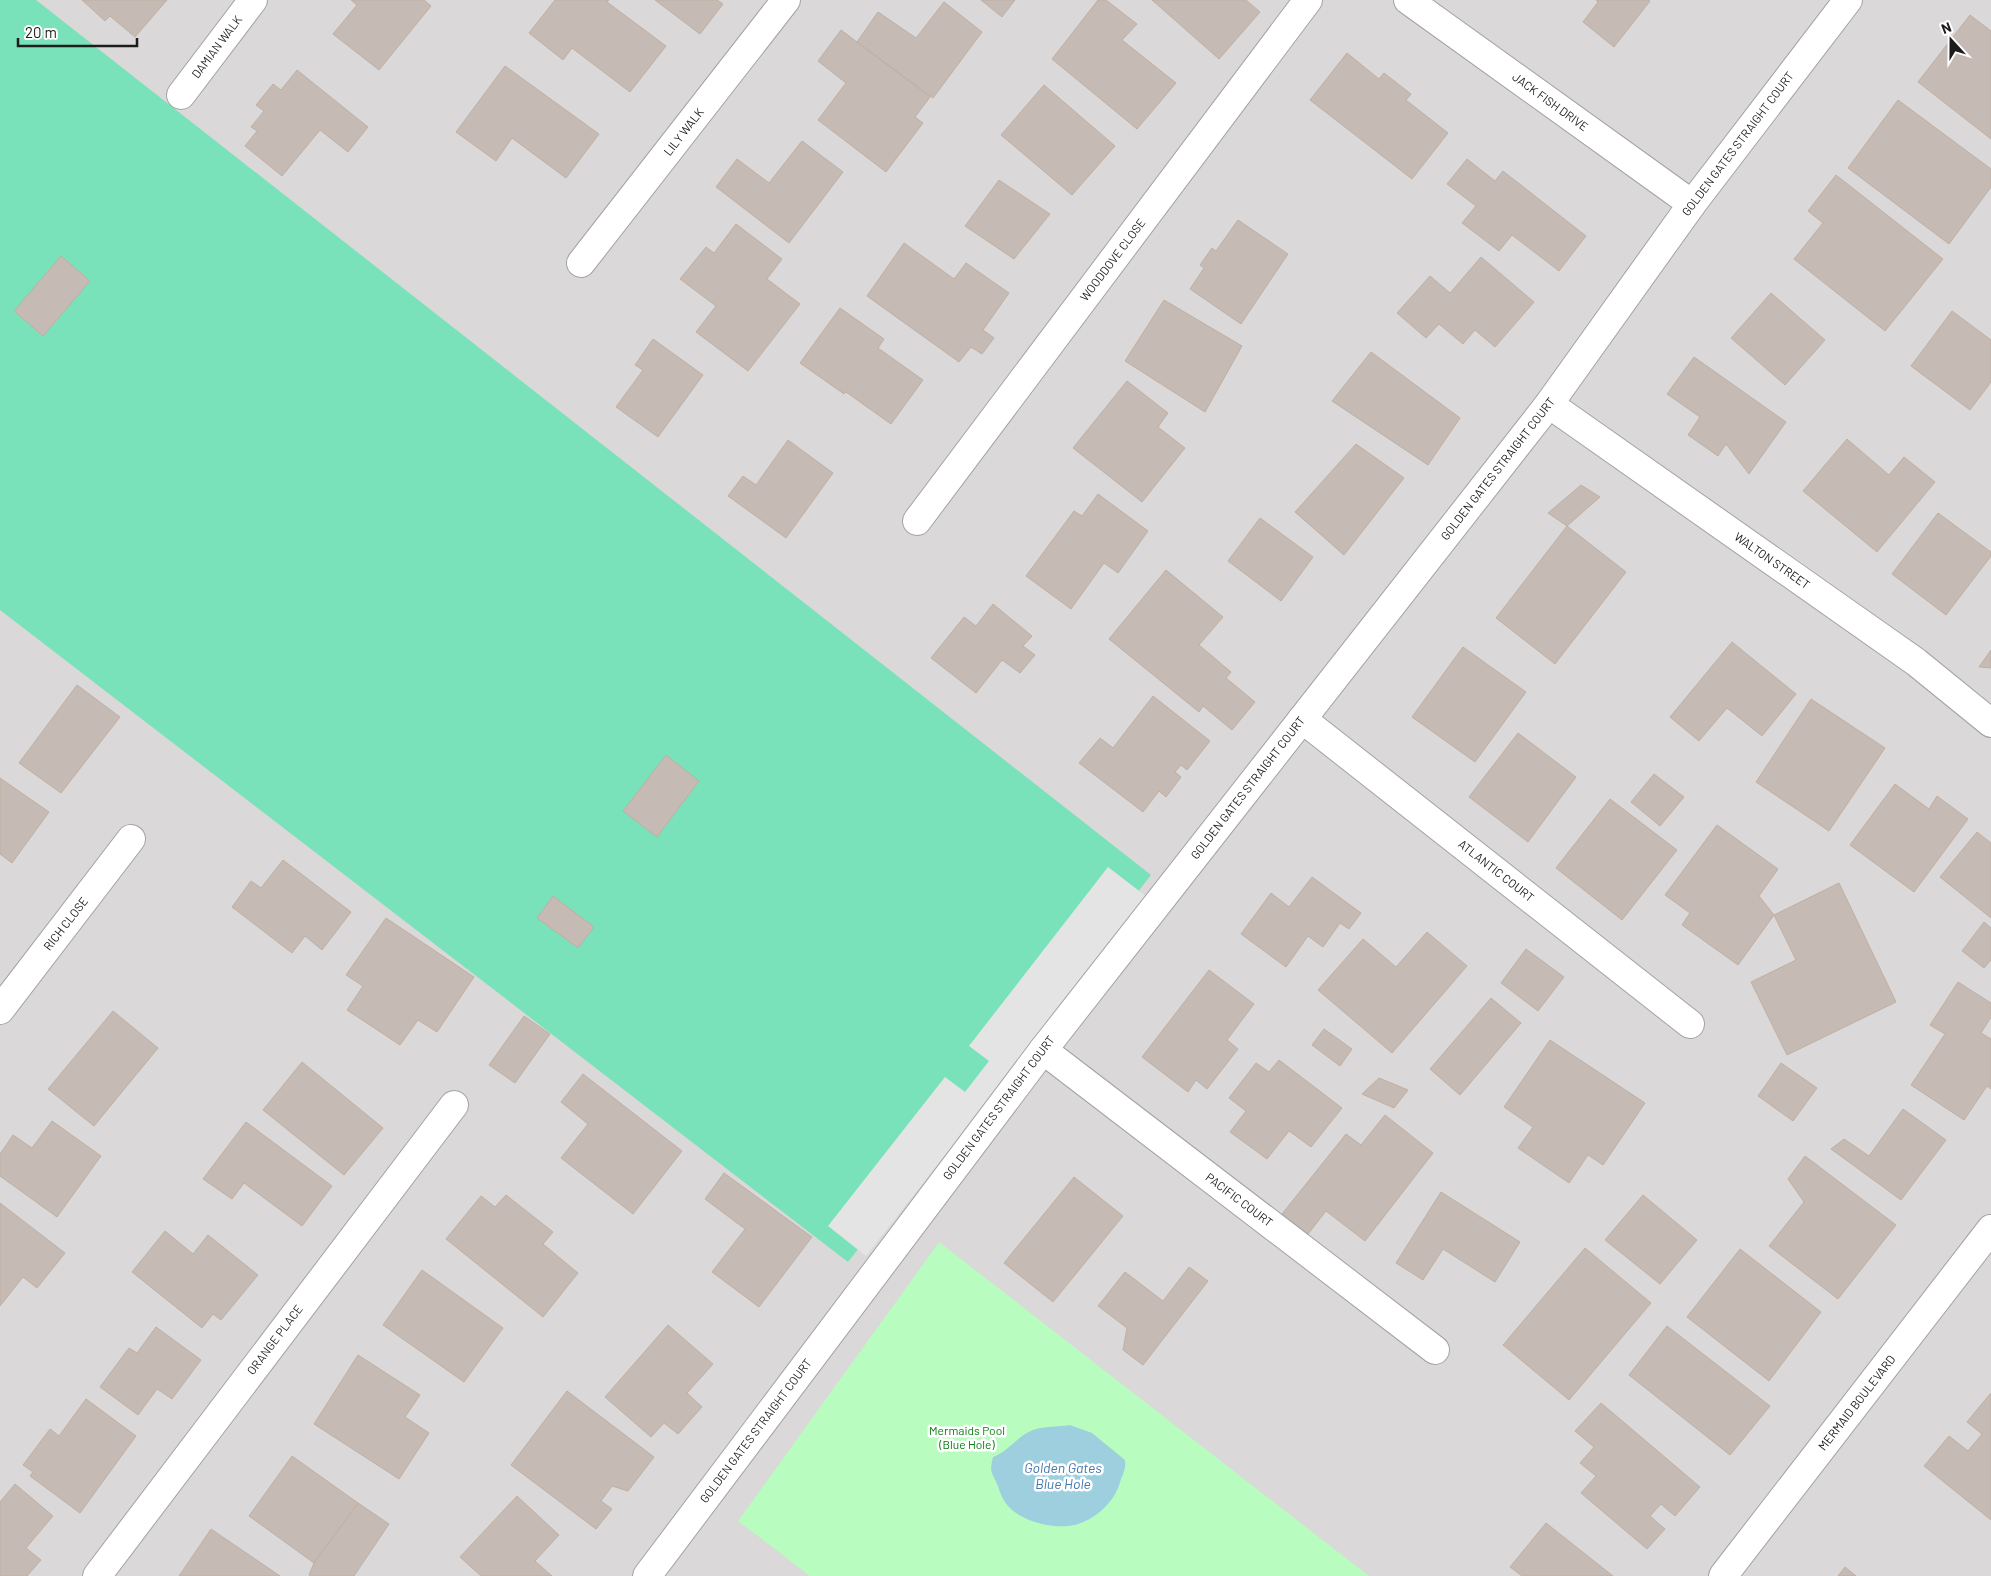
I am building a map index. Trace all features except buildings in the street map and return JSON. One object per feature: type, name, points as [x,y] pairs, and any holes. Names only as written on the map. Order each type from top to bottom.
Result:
[{"type":"street","name":"DAMIAN WALK","points":[[181,94],[254,0]]},
{"type":"street","name":"LILY WALK","points":[[581,263],[786,0]]},
{"type":"street","name":"WOODDOVE CLOSE","points":[[917,521],[1308,0]]},
{"type":"street","name":"JACK FISH DRIVE","points":[[1408,0],[1692,204]]},
{"type":"street","name":"GOLDEN GATES STRAIGHT COURT","points":[[647,1576],[1043,1050],[1549,404],[1692,204],[1848,0]]},
{"type":"street","name":"WALTON STREET","points":[[1549,404],[1916,662],[1991,723]]},
{"type":"street","name":"ATLANTIC COURT","points":[[1302,719],[1690,1024]]},
{"type":"street","name":"RICH CLOSE","points":[[0,1010],[131,839]]},
{"type":"street","name":"PACIFIC COURT","points":[[1043,1050],[1435,1350]]},
{"type":"street","name":"ORANGE PLACE","points":[[96,1576],[454,1105]]},
{"type":"street","name":"MERMAID BOULEVARD","points":[[1723,1576],[1991,1229]]},
{"type":"shaded area","points":[[0,0],[1991,0],[1991,1576],[0,1576]]},
{"type":"shaded area","points":[[1108,867],[1147,897],[866,1256],[828,1226],[945,1077],[965,1092],[989,1061],[969,1046]]},
{"type":"green space","points":[[0,0],[36,0],[1151,875],[848,1262],[0,610]]},
{"type":"green space","name":"Mermaids Pool (Blue Hole)","points":[[939,1242],[1369,1576],[810,1576],[738,1521]]},
{"type":"water","name":"Golden Gates Blue Hole","points":[[1070,1425],[1092,1433],[1125,1460],[1124,1471],[1117,1490],[1101,1511],[1077,1524],[1053,1526],[1023,1517],[1011,1509],[1003,1498],[992,1472],[993,1457],[1033,1430]]}]
